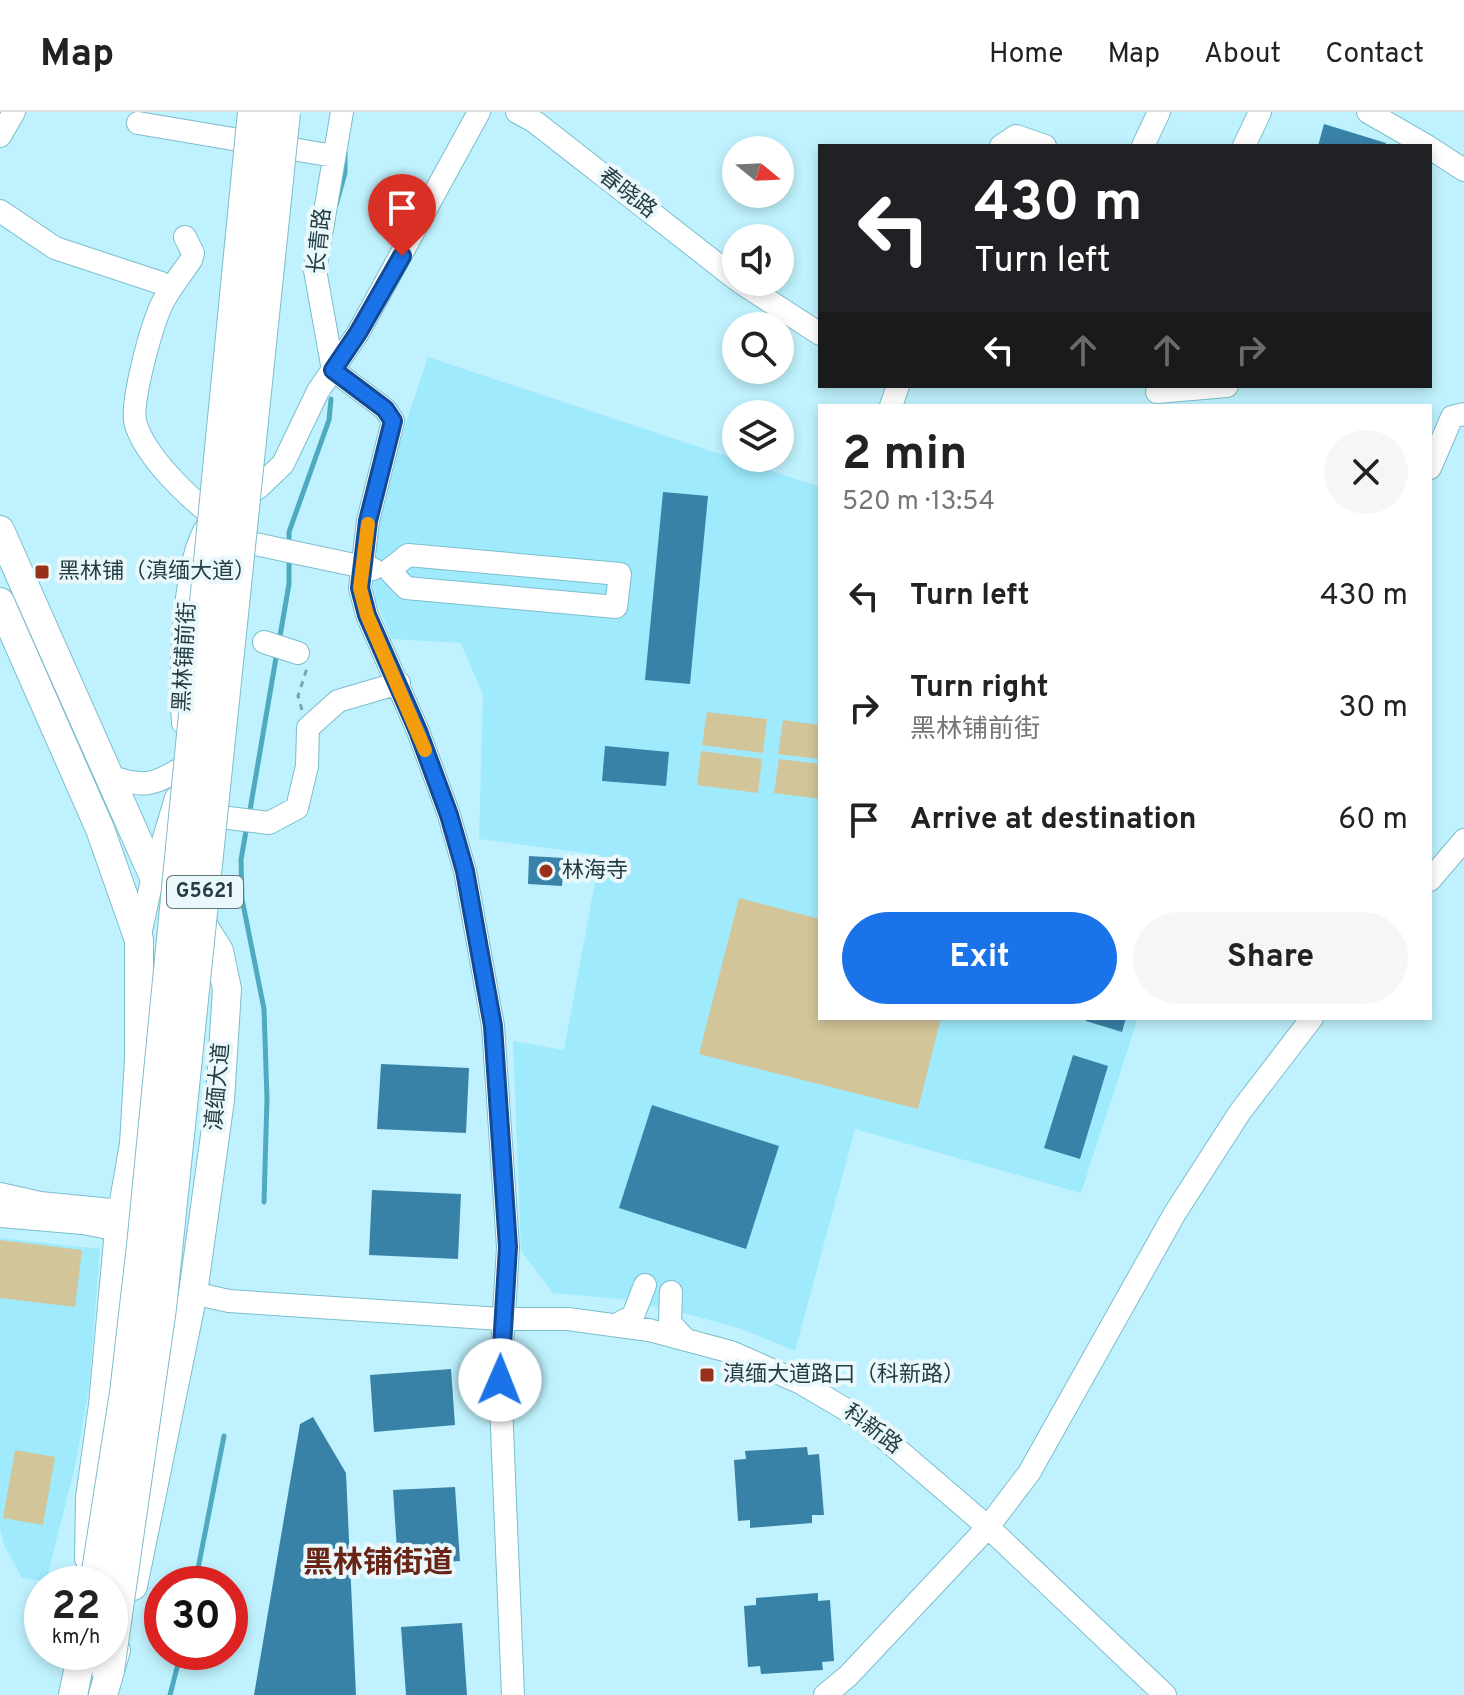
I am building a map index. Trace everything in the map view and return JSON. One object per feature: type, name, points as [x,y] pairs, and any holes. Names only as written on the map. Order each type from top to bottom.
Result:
[{"type":"highway","name":"G5621","points":[[99,1566],[126,1393],[143,1246],[254,112]]},
{"type":"highway","name":"G5621","points":[[98,1672],[161,1292],[284,112]]},
{"type":"main road","name":"滇缅大道","points":[[0,530],[135,837],[219,951],[227,989],[220,1100],[193,1293],[139,1565],[122,1630],[98,1672],[73,1695]]},
{"type":"main road","points":[[0,602],[100,829],[139,940],[139,1059],[134,1144],[120,1221],[103,1405],[90,1498],[89,1566]]},
{"type":"street","points":[[0,136],[14,112]]},
{"type":"street","name":"长青路","points":[[333,370],[315,270],[342,112]]},
{"type":"street","points":[[208,525],[259,487],[283,464],[318,391],[358,333],[479,112]]},
{"type":"street","name":"春晓路","points":[[517,112],[535,122],[722,268]]},
{"type":"street","points":[[1144,144],[1159,112]]},
{"type":"street","points":[[1245,144],[1260,112]]},
{"type":"street","points":[[1368,112],[1423,144]]},
{"type":"street","points":[[138,123],[334,156]]},
{"type":"street","points":[[1004,144],[1016,136],[1039,144]]},
{"type":"street","points":[[1432,150],[1464,170]]},
{"type":"street","points":[[0,211],[55,248],[161,283]]},
{"type":"street","points":[[185,237],[193,253],[161,307],[133,415],[137,428],[208,525],[263,546],[361,568],[389,570],[408,555],[620,574],[616,607],[406,588],[389,570]]},
{"type":"street","name":"春晓路","points":[[762,296],[818,333]]},
{"type":"street","points":[[333,370],[385,409],[393,421],[368,521],[360,588],[367,615],[399,683],[457,843],[493,1026],[508,1247],[501,1319],[500,1380],[513,1695]]},
{"type":"street","points":[[1157,392],[1204,388]]},
{"type":"street","points":[[1432,463],[1452,417],[1464,414]]},
{"type":"street","name":"黑林铺前街","points":[[185,766],[181,689],[193,560],[208,525]]},
{"type":"street","points":[[264,642],[298,653]]},
{"type":"street","points":[[180,812],[269,823],[297,808],[307,766],[308,728],[338,701],[399,683]]},
{"type":"street","points":[[108,776],[136,785],[159,783],[185,766]]},
{"type":"street","points":[[139,940],[165,878],[180,812],[185,766]]},
{"type":"street","points":[[100,829],[124,837],[135,837],[158,825],[185,766]]},
{"type":"street","points":[[165,878],[185,766]]},
{"type":"street","points":[[1432,878],[1464,840]]},
{"type":"street","points":[[825,1695],[848,1676],[984,1531],[1029,1473],[1183,1200],[1240,1112],[1310,1020]]},
{"type":"street","points":[[0,1194],[120,1221]]},
{"type":"street","points":[[0,1216],[83,1223],[120,1221]]},
{"type":"street","points":[[616,1325],[633,1316],[645,1285]]},
{"type":"street","points":[[671,1292],[670,1323],[685,1339]]},
{"type":"street","name":"科新路","points":[[193,1293],[229,1301],[501,1319],[568,1319],[649,1330],[731,1352],[773,1370],[862,1419],[1165,1695]]},
{"type":"street","name":"科新路","points":[[501,1319],[646,1342],[726,1364],[796,1394],[855,1429],[984,1531],[1147,1695]]},
{"type":"path","points":[[298,653],[310,658],[298,696],[308,728]]},
{"type":"shaded area","points":[[428,357],[722,454],[722,472],[775,472],[818,486],[818,1020],[1137,1020],[1081,1193],[855,1129],[795,1351],[742,1329],[691,1315],[620,1299],[553,1293],[521,1251],[513,1041],[564,1050],[600,855],[479,839],[483,695],[461,643],[392,639],[373,595],[377,508]]},
{"type":"shaded area","points":[[707,712],[767,719],[763,753],[702,745]]},
{"type":"shaded area","points":[[783,720],[818,725],[818,759],[778,754]]},
{"type":"shaded area","points":[[701,751],[762,759],[758,793],[697,785]]},
{"type":"shaded area","points":[[779,759],[818,764],[818,799],[774,793]]},
{"type":"shaded area","points":[[739,898],[818,918],[818,1020],[940,1020],[918,1109],[699,1054]]},
{"type":"shaded area","points":[[0,1238],[100,1249],[89,1389],[75,1467],[50,1566],[24,1566],[22,1578],[4,1545],[0,1528]]},
{"type":"shaded area","points":[[0,1240],[82,1250],[75,1307],[0,1298]]},
{"type":"shaded area","points":[[15,1450],[55,1457],[43,1525],[3,1518]]},
{"type":"building","points":[[1324,124],[1386,143],[1386,144],[1319,144]]},
{"type":"building","points":[[663,492],[708,496],[690,684],[645,680]]},
{"type":"building","points":[[605,746],[669,752],[666,786],[602,781]]},
{"type":"building","name":"林海寺","points":[[529,856],[564,858],[562,886],[528,884]]},
{"type":"building","points":[[1086,1020],[1125,1020],[1122,1032]]},
{"type":"building","points":[[1073,1055],[1108,1066],[1080,1159],[1044,1148]]},
{"type":"building","points":[[381,1064],[469,1068],[466,1133],[377,1129]]},
{"type":"building","points":[[652,1105],[779,1146],[746,1249],[619,1208]]},
{"type":"building","points":[[372,1190],[461,1194],[458,1259],[369,1255]]},
{"type":"building","points":[[451,1369],[455,1425],[374,1432],[370,1375]]},
{"type":"building","points":[[313,1417],[346,1473],[356,1695],[254,1695],[300,1424]]},
{"type":"building","points":[[807,1447],[808,1455],[819,1454],[824,1515],[812,1515],[812,1523],[750,1528],[750,1520],[738,1521],[734,1460],[746,1459],[745,1451]]},
{"type":"building","points":[[455,1487],[460,1561],[398,1565],[393,1490]]},
{"type":"building","points":[[818,1593],[818,1601],[830,1600],[834,1661],[822,1662],[823,1670],[761,1674],[760,1666],[748,1667],[744,1606],[756,1605],[756,1598]]},
{"type":"building","points":[[462,1623],[467,1695],[406,1695],[401,1627]]},
{"type":"waterway","points":[[336,205],[345,173],[345,153]]},
{"type":"waterway","points":[[289,547],[289,532],[329,420],[331,399]]},
{"type":"waterway","points":[[279,642],[289,584],[289,557]]},
{"type":"waterway","points":[[249,816],[277,652]]},
{"type":"waterway","points":[[247,825],[241,860],[242,899],[264,1009],[267,1099],[264,1202]]},
{"type":"waterway","points":[[199,1566],[224,1436]]},
{"type":"waterway","points":[[170,1695],[176,1670]]},
{"type":"slow traffic","points":[[368,524],[360,588],[367,615],[399,683],[425,750]]},
{"type":"place","name":"黑林铺（滇缅大道）","points":[[42,572]]},
{"type":"place","name":"林海寺","points":[[546,871]]},
{"type":"place","name":"滇缅大道路口（科新路）","points":[[707,1375]]},
{"type":"district","name":"黑林铺街道","points":[[378,1564]]},
{"type":"route","points":[[402,256],[333,370],[385,409],[393,421],[392,435],[368,521],[360,588],[367,615],[399,683],[449,815],[465,871],[473,931],[493,1026],[508,1247],[501,1319],[500,1380]]}]
